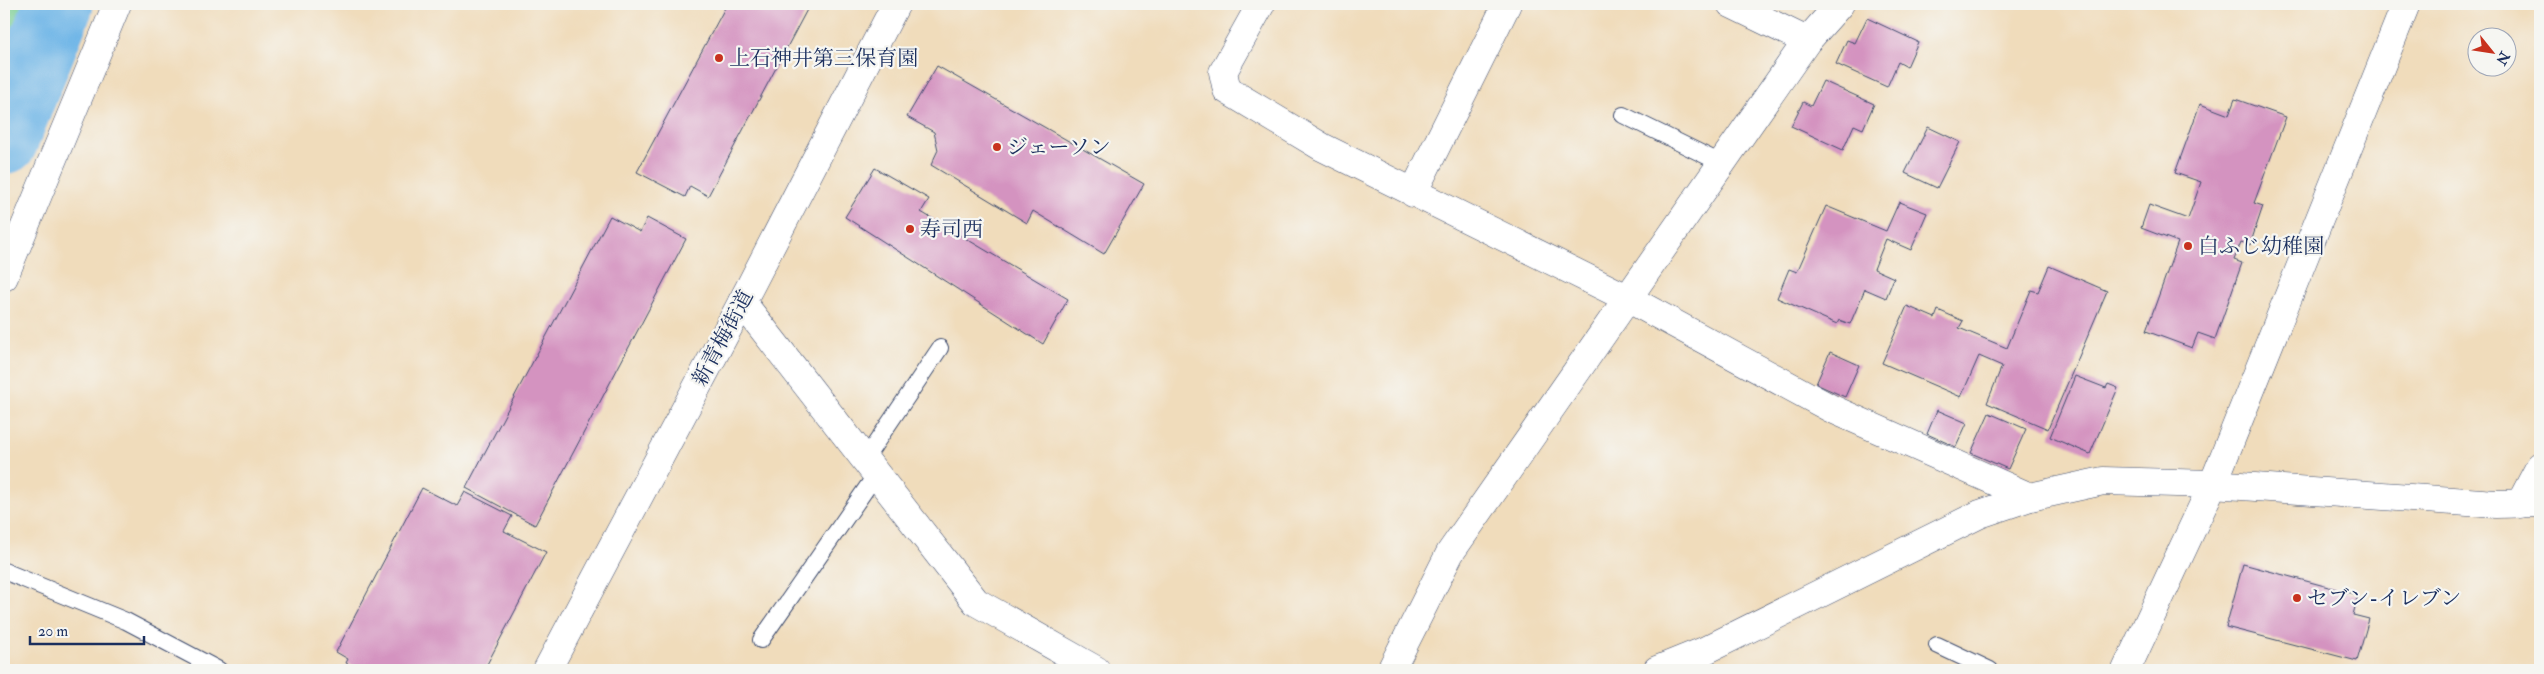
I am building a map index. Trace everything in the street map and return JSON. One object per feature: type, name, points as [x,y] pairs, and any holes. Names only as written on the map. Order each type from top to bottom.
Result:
[{"type":"street","points":[[4,277],[117,4]]},
{"type":"street","name":"新青梅街道","points":[[546,670],[742,302],[896,4]]},
{"type":"street","points":[[1261,4],[1223,72],[1227,90],[1322,147],[1629,299],[1830,408],[2030,497]]},
{"type":"street","points":[[1413,193],[1507,4]]},
{"type":"street","points":[[1731,4],[1807,41]]},
{"type":"street","points":[[1391,670],[1450,553],[1629,299],[1807,41],[1840,4]]},
{"type":"street","points":[[2133,668],[2213,484],[2406,4]]},
{"type":"street","points":[[742,302],[976,602],[1096,670]]},
{"type":"street","points":[[1656,670],[1704,651],[1980,514],[2030,497],[2103,481],[2213,484],[2530,504],[2540,466]]},
{"type":"lane","points":[[1623,115],[1722,164]]},
{"type":"lane","points":[[761,640],[871,466],[940,348]]},
{"type":"lane","points":[[4,571],[126,621],[219,670]]},
{"type":"lane","points":[[1937,645],[1990,670]]},
{"type":"green space","points":[[4,4],[30,4],[4,74]]},
{"type":"building","points":[[727,4],[810,4],[708,196],[690,186],[685,197],[637,172]]},
{"type":"building","points":[[1867,18],[1918,42],[1907,67],[1898,62],[1887,87],[1836,64],[1847,40],[1855,43]]},
{"type":"building","points":[[937,66],[1144,184],[1104,254],[1033,211],[1027,223],[931,165],[938,150],[934,132],[907,117]]},
{"type":"building","points":[[1823,81],[1874,104],[1863,129],[1854,125],[1843,150],[1791,126],[1803,102],[1811,106]]},
{"type":"building","points":[[2235,99],[2286,117],[2254,203],[2263,206],[2250,245],[2241,242],[2234,260],[2242,263],[2215,339],[2198,333],[2192,348],[2146,331],[2178,242],[2141,228],[2149,205],[2188,219],[2201,182],[2175,173],[2200,104],[2229,115]]},
{"type":"building","points":[[1928,127],[1960,142],[1937,188],[1905,173]]},
{"type":"building","points":[[875,168],[929,199],[921,212],[1068,299],[1043,344],[845,217]]},
{"type":"building","points":[[1899,202],[1927,213],[1911,250],[1886,239],[1874,269],[1894,278],[1886,298],[1865,289],[1850,324],[1839,320],[1837,324],[1777,298],[1789,269],[1797,272],[1826,206],[1886,231]]},
{"type":"building","points":[[610,216],[640,232],[647,218],[686,239],[535,525],[466,488]]},
{"type":"building","points":[[2049,266],[2107,291],[2048,429],[1987,403],[2002,366],[1979,356],[1961,397],[1882,363],[1907,306],[1935,318],[1938,310],[1963,321],[1959,328],[2007,348],[2031,290],[2038,292]]},
{"type":"building","points":[[1830,352],[1859,365],[1845,397],[1816,384]]},
{"type":"building","points":[[2075,376],[2106,388],[2108,384],[2118,388],[2090,454],[2050,437]]},
{"type":"building","points":[[1937,410],[1967,423],[1956,447],[1927,434]]},
{"type":"building","points":[[1989,413],[2026,429],[2008,469],[1971,453]]},
{"type":"building","points":[[422,488],[457,506],[465,492],[512,516],[504,531],[546,552],[484,670],[360,670],[346,663],[348,659],[336,652]]},
{"type":"building","points":[[2243,564],[2358,595],[2353,615],[2369,619],[2357,661],[2226,627]]},
{"type":"waterway","points":[[4,140],[59,4]]},
{"type":"place","name":"上石神井第三保育園","points":[[719,58]]},
{"type":"place","name":"ジェーソン","points":[[997,147]]},
{"type":"place","name":"寿司西","points":[[910,229]]},
{"type":"place","name":"白ふじ幼稚園","points":[[2188,246]]},
{"type":"place","name":"セブン-イレブン","points":[[2297,598]]}]
